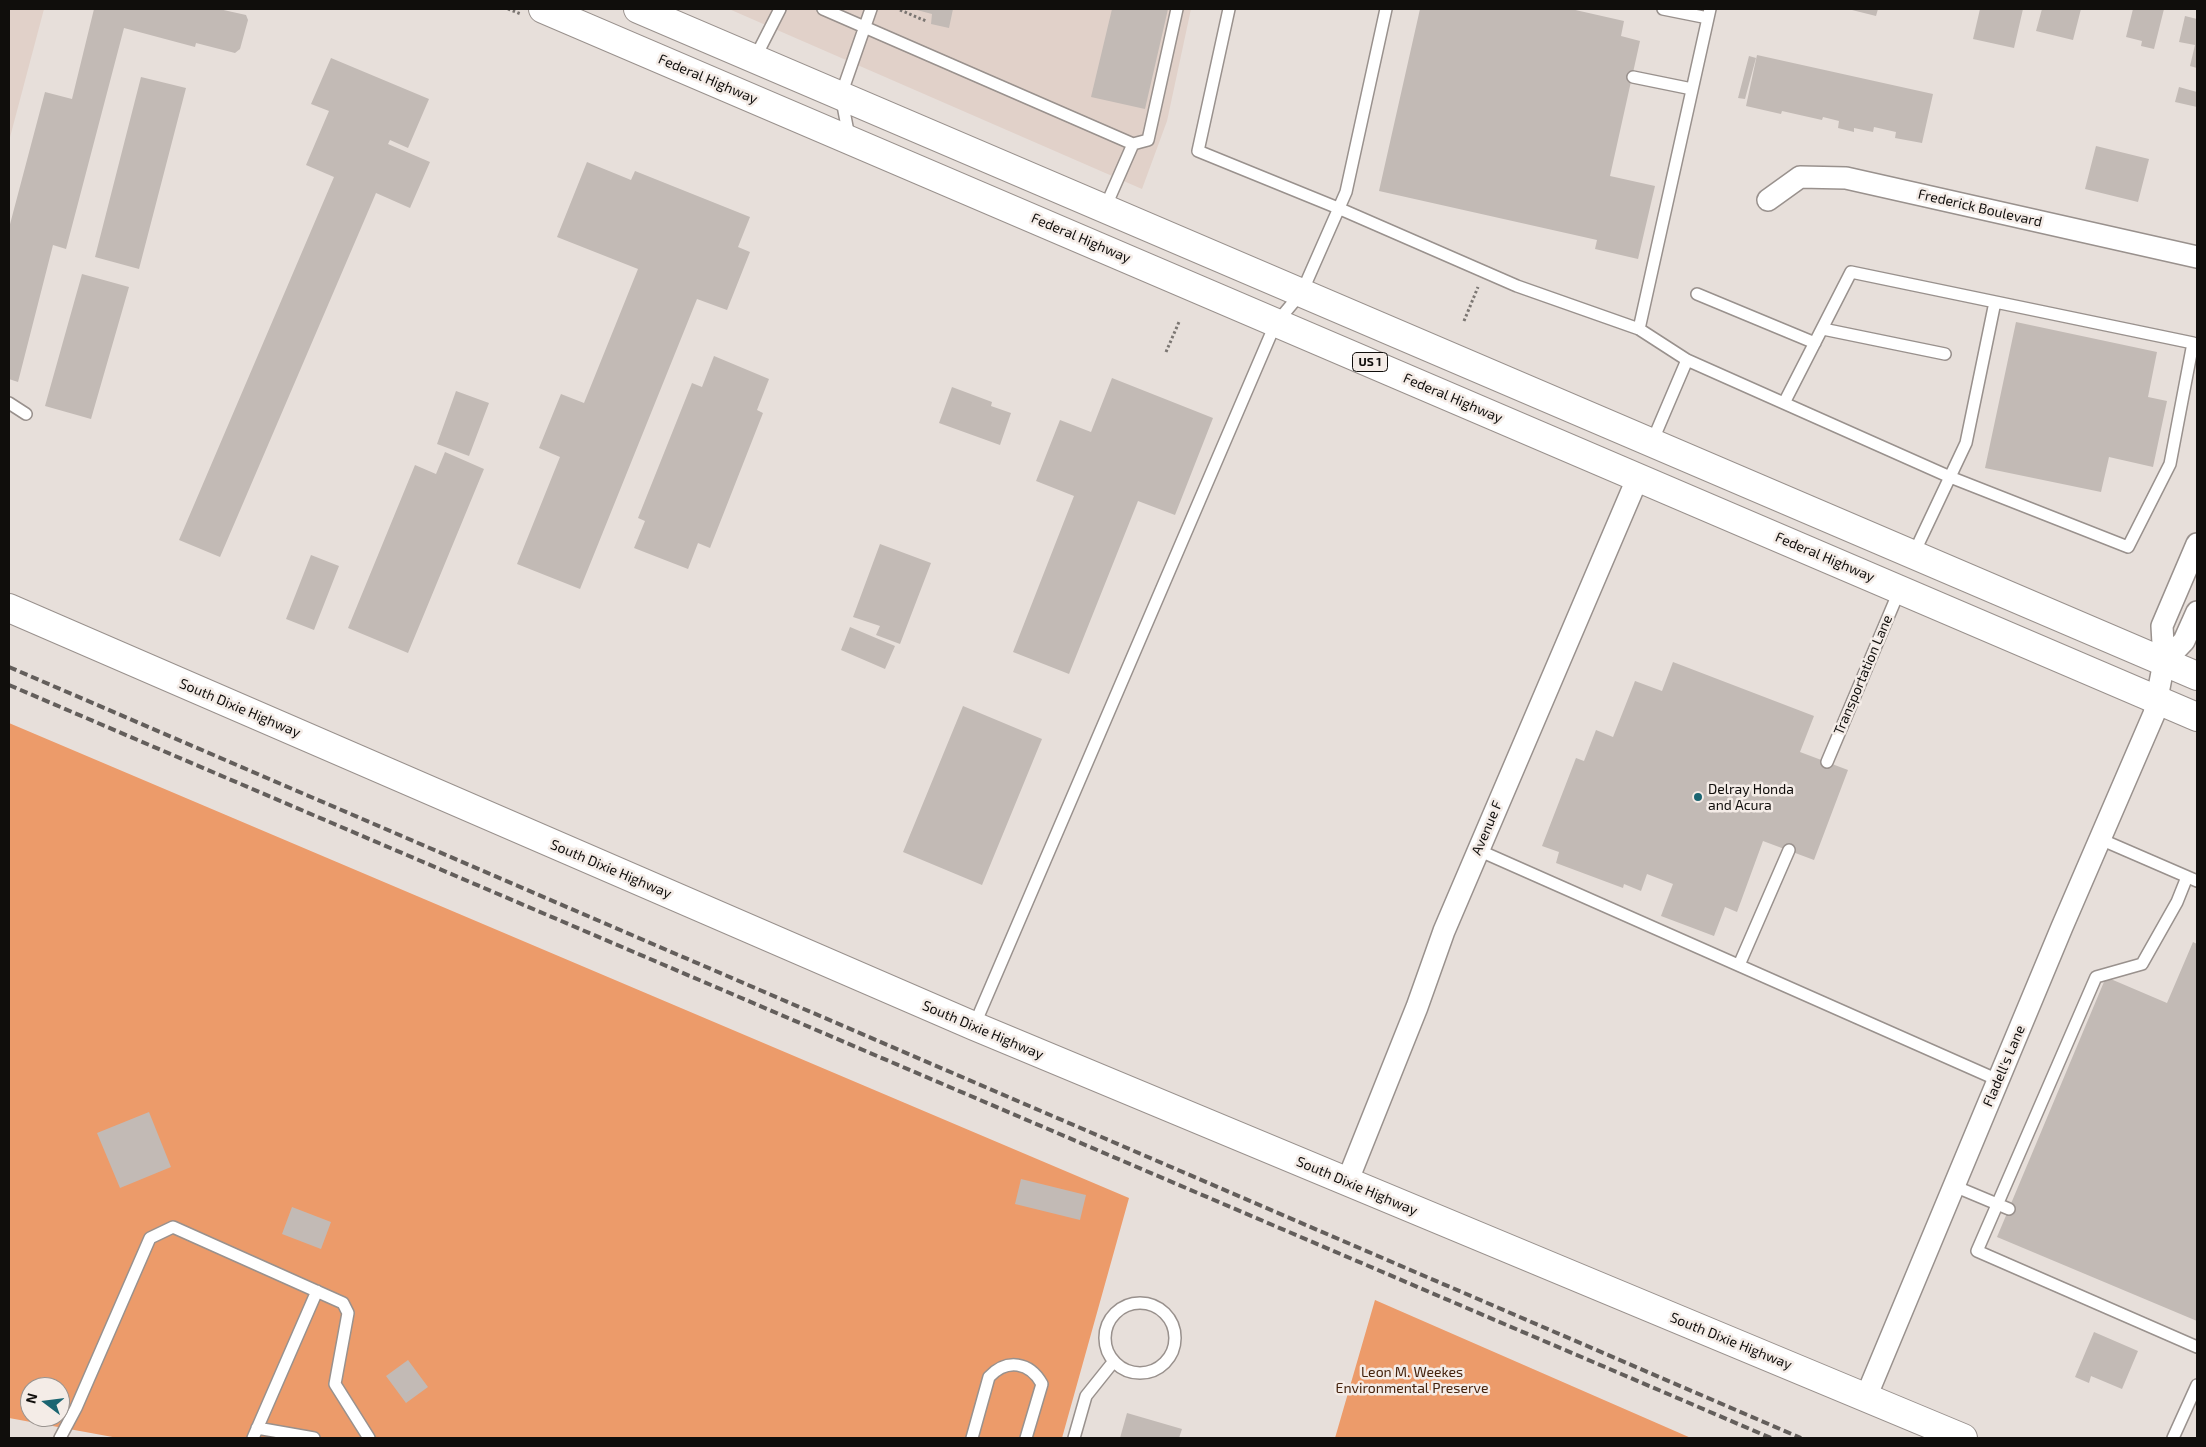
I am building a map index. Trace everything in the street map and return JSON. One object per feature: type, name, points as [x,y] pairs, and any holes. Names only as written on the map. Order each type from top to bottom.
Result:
[{"type":"main road","name":"Federal Highway","points":[[543,9],[2197,717]]},
{"type":"main road","points":[[638,9],[1914,553],[2197,676]]},
{"type":"main road","name":"South Dixie Highway","points":[[9,608],[974,1026],[1963,1438]]},
{"type":"street","name":"Frederick Boulevard","points":[[1768,200],[1800,177],[1846,178],[2197,257]]},
{"type":"street","name":"Avenue F","points":[[1347,1182],[1417,1008],[1444,931],[1638,477]]},
{"type":"street","name":"Fladell's Lane","points":[[1866,1397],[1998,1080],[2154,714],[2164,662],[2162,626],[2197,544]]},
{"type":"street","points":[[2164,662],[2184,641],[2197,612]]},
{"type":"lane","points":[[755,58],[780,9]]},
{"type":"lane","points":[[823,9],[1133,144],[1148,140],[1177,9]]},
{"type":"lane","points":[[849,139],[841,95],[871,9]]},
{"type":"lane","points":[[1229,9],[1198,151],[1338,208],[1516,286],[1639,329],[1687,360],[1950,477],[2128,547],[2170,464],[2193,343],[1851,272],[1784,403]]},
{"type":"lane","points":[[974,1026],[1277,322],[1302,292],[1346,192],[1386,9]]},
{"type":"lane","points":[[1639,329],[1709,13],[1663,9]]},
{"type":"lane","points":[[1633,77],[1692,89]]},
{"type":"lane","points":[[1105,208],[1133,144]]},
{"type":"lane","points":[[1697,294],[1815,343]]},
{"type":"lane","points":[[1914,553],[1966,443],[1995,302]]},
{"type":"lane","points":[[1823,328],[1945,354]]},
{"type":"lane","points":[[1652,442],[1687,360]]},
{"type":"lane","points":[[9,404],[26,414]]},
{"type":"lane","name":"Transportation Lane","points":[[1827,762],[1900,589]]},
{"type":"lane","points":[[2100,839],[2192,879],[2142,964],[2096,977],[1977,1251],[2197,1347]]},
{"type":"lane","points":[[1478,850],[1998,1080]]},
{"type":"lane","points":[[1739,965],[1789,850]]},
{"type":"lane","points":[[1954,1186],[2009,1209]]},
{"type":"lane","points":[[60,1438],[76,1408],[150,1238],[173,1227],[343,1303],[348,1313],[335,1384],[369,1438]]},
{"type":"lane","points":[[314,1438],[255,1433],[317,1291]]},
{"type":"lane","points":[[1139,1302],[1149,1304],[1166,1314],[1174,1332],[1174,1342],[1172,1352],[1159,1367],[1150,1371],[1130,1372],[1114,1362],[1105,1343],[1105,1333],[1113,1315],[1120,1309],[1139,1302]]},
{"type":"lane","points":[[1074,1438],[1086,1396],[1114,1362]]},
{"type":"lane","points":[[972,1438],[989,1376],[996,1370],[1013,1364],[1031,1369],[1042,1384],[1026,1438]]},
{"type":"lane","points":[[2173,1438],[2197,1385]]},
{"type":"path","points":[[900,10],[926,20]]},
{"type":"path","points":[[1464,321],[1478,287]]},
{"type":"path","points":[[1166,352],[1179,322]]},
{"type":"shaded area","points":[[9,9],[44,9],[9,141]]},
{"type":"shaded area","points":[[729,9],[1191,9],[1167,121],[1142,189]]},
{"type":"green space","points":[[9,723],[1129,1198],[1062,1438],[118,1438],[58,1427],[70,1427],[70,1377],[20,1377],[20,1420],[9,1418]]},
{"type":"green space","name":"Leon M. Weekes Environmental Preserve","points":[[1375,1300],[1691,1438],[1335,1438]]},
{"type":"building","points":[[94,9],[219,9],[246,15],[248,20],[240,49],[235,53],[196,43],[195,47],[124,28],[66,249],[53,245],[18,382],[9,379],[9,228],[45,92],[72,99]]},
{"type":"building","points":[[913,9],[953,9],[949,28],[931,24],[932,14]]},
{"type":"building","points":[[1112,9],[1168,9],[1145,109],[1091,97]]},
{"type":"building","points":[[1420,9],[1571,9],[1624,21],[1621,36],[1640,41],[1610,176],[1655,186],[1638,259],[1595,249],[1597,240],[1379,191]]},
{"type":"building","points":[[1848,9],[1878,9],[1876,16]]},
{"type":"building","points":[[1980,9],[2023,9],[2014,48],[1973,39]]},
{"type":"building","points":[[2042,9],[2081,9],[2073,40],[2036,31]]},
{"type":"building","points":[[2133,9],[2164,9],[2154,49],[2141,46],[2142,41],[2126,37]]},
{"type":"building","points":[[2185,16],[2197,19],[2197,68],[2190,66],[2195,45],[2179,42]]},
{"type":"building","points":[[1757,55],[1933,94],[1922,143],[1895,138],[1896,132],[1874,127],[1873,132],[1854,128],[1854,132],[1838,128],[1839,121],[1823,117],[1822,120],[1782,111],[1781,114],[1746,106]]},
{"type":"building","points":[[1749,56],[1756,58],[1745,99],[1738,98]]},
{"type":"building","points":[[331,58],[429,99],[408,148],[390,140],[388,144],[430,162],[410,208],[376,193],[220,557],[179,540],[334,177],[306,165],[329,111],[311,104]]},
{"type":"building","points":[[141,77],[186,88],[139,269],[95,257]]},
{"type":"building","points":[[2179,87],[2197,92],[2197,107],[2175,102]]},
{"type":"building","points":[[2096,146],[2149,159],[2138,202],[2085,189]]},
{"type":"building","points":[[587,162],[631,180],[635,171],[750,217],[738,247],[750,252],[727,310],[697,299],[580,589],[517,564],[560,457],[539,448],[561,394],[584,403],[638,269],[557,237]]},
{"type":"building","points":[[82,274],[129,287],[91,419],[45,406]]},
{"type":"building","points":[[2016,322],[2157,352],[2148,397],[2167,401],[2153,467],[2109,457],[2101,492],[1985,468]]},
{"type":"building","points":[[714,356],[769,379],[757,410],[763,413],[710,548],[698,543],[688,569],[634,548],[645,521],[638,518],[692,383],[702,387]]},
{"type":"building","points":[[1112,378],[1213,418],[1175,515],[1138,501],[1069,674],[1013,652],[1074,496],[1036,481],[1060,420],[1091,432]]},
{"type":"building","points":[[952,387],[992,402],[991,406],[1011,413],[1000,445],[939,423]]},
{"type":"building","points":[[456,391],[489,403],[469,456],[437,444]]},
{"type":"building","points":[[445,452],[484,469],[408,653],[348,628],[415,465],[436,474]]},
{"type":"building","points":[[880,544],[931,563],[900,644],[876,635],[880,626],[853,617]]},
{"type":"building","points":[[311,555],[339,566],[314,630],[286,619]]},
{"type":"building","points":[[850,627],[895,646],[885,669],[841,650]]},
{"type":"building","points":[[1673,662],[1814,716],[1800,752],[1848,770],[1814,860],[1763,841],[1737,912],[1725,907],[1714,936],[1661,916],[1673,884],[1647,874],[1641,891],[1624,884],[1623,888],[1556,863],[1559,852],[1542,846],[1576,758],[1584,761],[1596,730],[1613,737],[1635,681],[1662,691]]},
{"type":"building","points":[[963,706],[1042,739],[982,885],[903,852]]},
{"type":"building","points":[[2193,942],[2197,944],[2197,1321],[1997,1237],[2106,977],[2167,1003]]},
{"type":"building","points":[[149,1112],[171,1167],[120,1188],[97,1133]]},
{"type":"building","points":[[1021,1179],[1086,1195],[1080,1220],[1015,1204]]},
{"type":"building","points":[[292,1207],[331,1222],[321,1249],[282,1234]]},
{"type":"building","points":[[2094,1332],[2138,1351],[2122,1389],[2091,1376],[2089,1383],[2075,1377]]},
{"type":"building","points":[[408,1360],[428,1387],[406,1403],[386,1376]]},
{"type":"building","points":[[1127,1413],[1182,1429],[1179,1438],[1120,1438]]},
{"type":"railway","points":[[9,667],[1801,1438]]},
{"type":"railway","points":[[9,685],[1771,1438]]},
{"type":"place","name":"Delray Honda and Acura","points":[[1698,797]]}]
